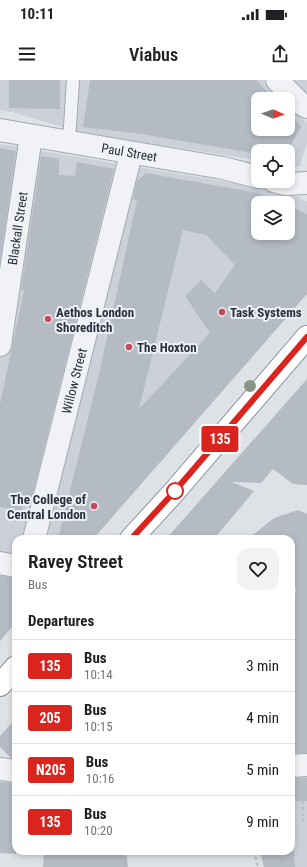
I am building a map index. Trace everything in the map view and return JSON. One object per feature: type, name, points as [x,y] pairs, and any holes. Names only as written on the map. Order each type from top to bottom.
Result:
[{"type":"highway","points":[[135,535],[174,492],[307,337]]},
{"type":"highway","points":[[0,685],[12,672]]},
{"type":"street","points":[[277,80],[307,108]]},
{"type":"street","name":"Paul Street","points":[[0,130],[131,154],[235,170],[251,175]]},
{"type":"street","name":"Blackall Street","points":[[0,345],[31,136]]},
{"type":"street","name":"Willow Street","points":[[35,535],[131,154]]},
{"type":"street","points":[[295,184],[307,183]]},
{"type":"street","points":[[0,563],[12,565]]},
{"type":"street","points":[[295,766],[307,765]]},
{"type":"street","points":[[0,769],[12,770]]},
{"type":"lane","points":[[69,142],[73,80]]},
{"type":"path","points":[[295,622],[307,622]]},
{"type":"path","points":[[303,801],[303,822]]},
{"type":"path","points":[[255,855],[258,867]]},
{"type":"shaded area","points":[[0,80],[263,80],[276,92],[251,92],[251,136],[295,136],[295,111],[307,123],[307,144],[299,167],[295,166],[295,144],[251,144],[251,159],[83,133],[12,112],[0,110]]},
{"type":"shaded area","points":[[292,80],[307,80],[307,96]]},
{"type":"shaded area","points":[[0,144],[251,186],[251,188],[275,190],[294,195],[307,202],[307,294],[96,535],[12,535],[12,627],[0,641]]},
{"type":"shaded area","points":[[295,777],[307,777],[307,867],[264,867],[261,855],[295,855]]},
{"type":"building","points":[[9,80],[60,80],[60,109],[9,108]]},
{"type":"building","points":[[90,80],[256,80],[267,92],[251,92],[251,136],[295,136],[295,120],[301,126],[292,144],[251,144],[251,153],[141,134],[83,127]]},
{"type":"building","points":[[0,148],[16,151],[0,260]]},
{"type":"building","name":"Aethos London Shoreditch","points":[[41,156],[59,159],[59,175],[75,176],[77,162],[114,169],[31,500],[25,498],[21,512],[0,507],[0,404],[24,290],[21,290]]},
{"type":"building","points":[[146,173],[257,193],[264,196],[251,196],[251,240],[295,240],[295,209],[307,214],[307,294],[96,535],[59,535],[99,374],[137,200],[133,199],[137,181]],"holes":[[[183,230],[206,235],[235,265],[215,293],[201,280],[185,296],[210,333],[139,409]]]},
{"type":"building","points":[[307,379],[307,485],[293,484],[273,469],[261,483],[232,482],[254,491],[217,535],[170,535]]},
{"type":"building","points":[[298,510],[307,514],[307,753],[295,753],[295,535],[253,535],[274,518]]},
{"type":"building","points":[[0,576],[12,578],[12,627],[0,641]]},
{"type":"building","points":[[12,722],[12,758],[0,747],[0,736]]},
{"type":"building","points":[[295,778],[307,778],[307,801],[295,801]]},
{"type":"building","points":[[0,782],[12,783],[12,854],[0,853]]},
{"type":"building","points":[[44,855],[126,855],[128,867],[43,867]]},
{"type":"building","points":[[261,855],[294,855],[295,867],[264,867]]},
{"type":"bus line","name":"135","points":[[135,535],[174,492],[307,337]]},
{"type":"place","name":"Task Systems","points":[[222,312]]},
{"type":"place","name":"Aethos London Shoreditch","points":[[48,319]]},
{"type":"place","name":"The Hoxton","points":[[129,347]]},
{"type":"place","name":"The College of Central London","points":[[94,506]]}]
